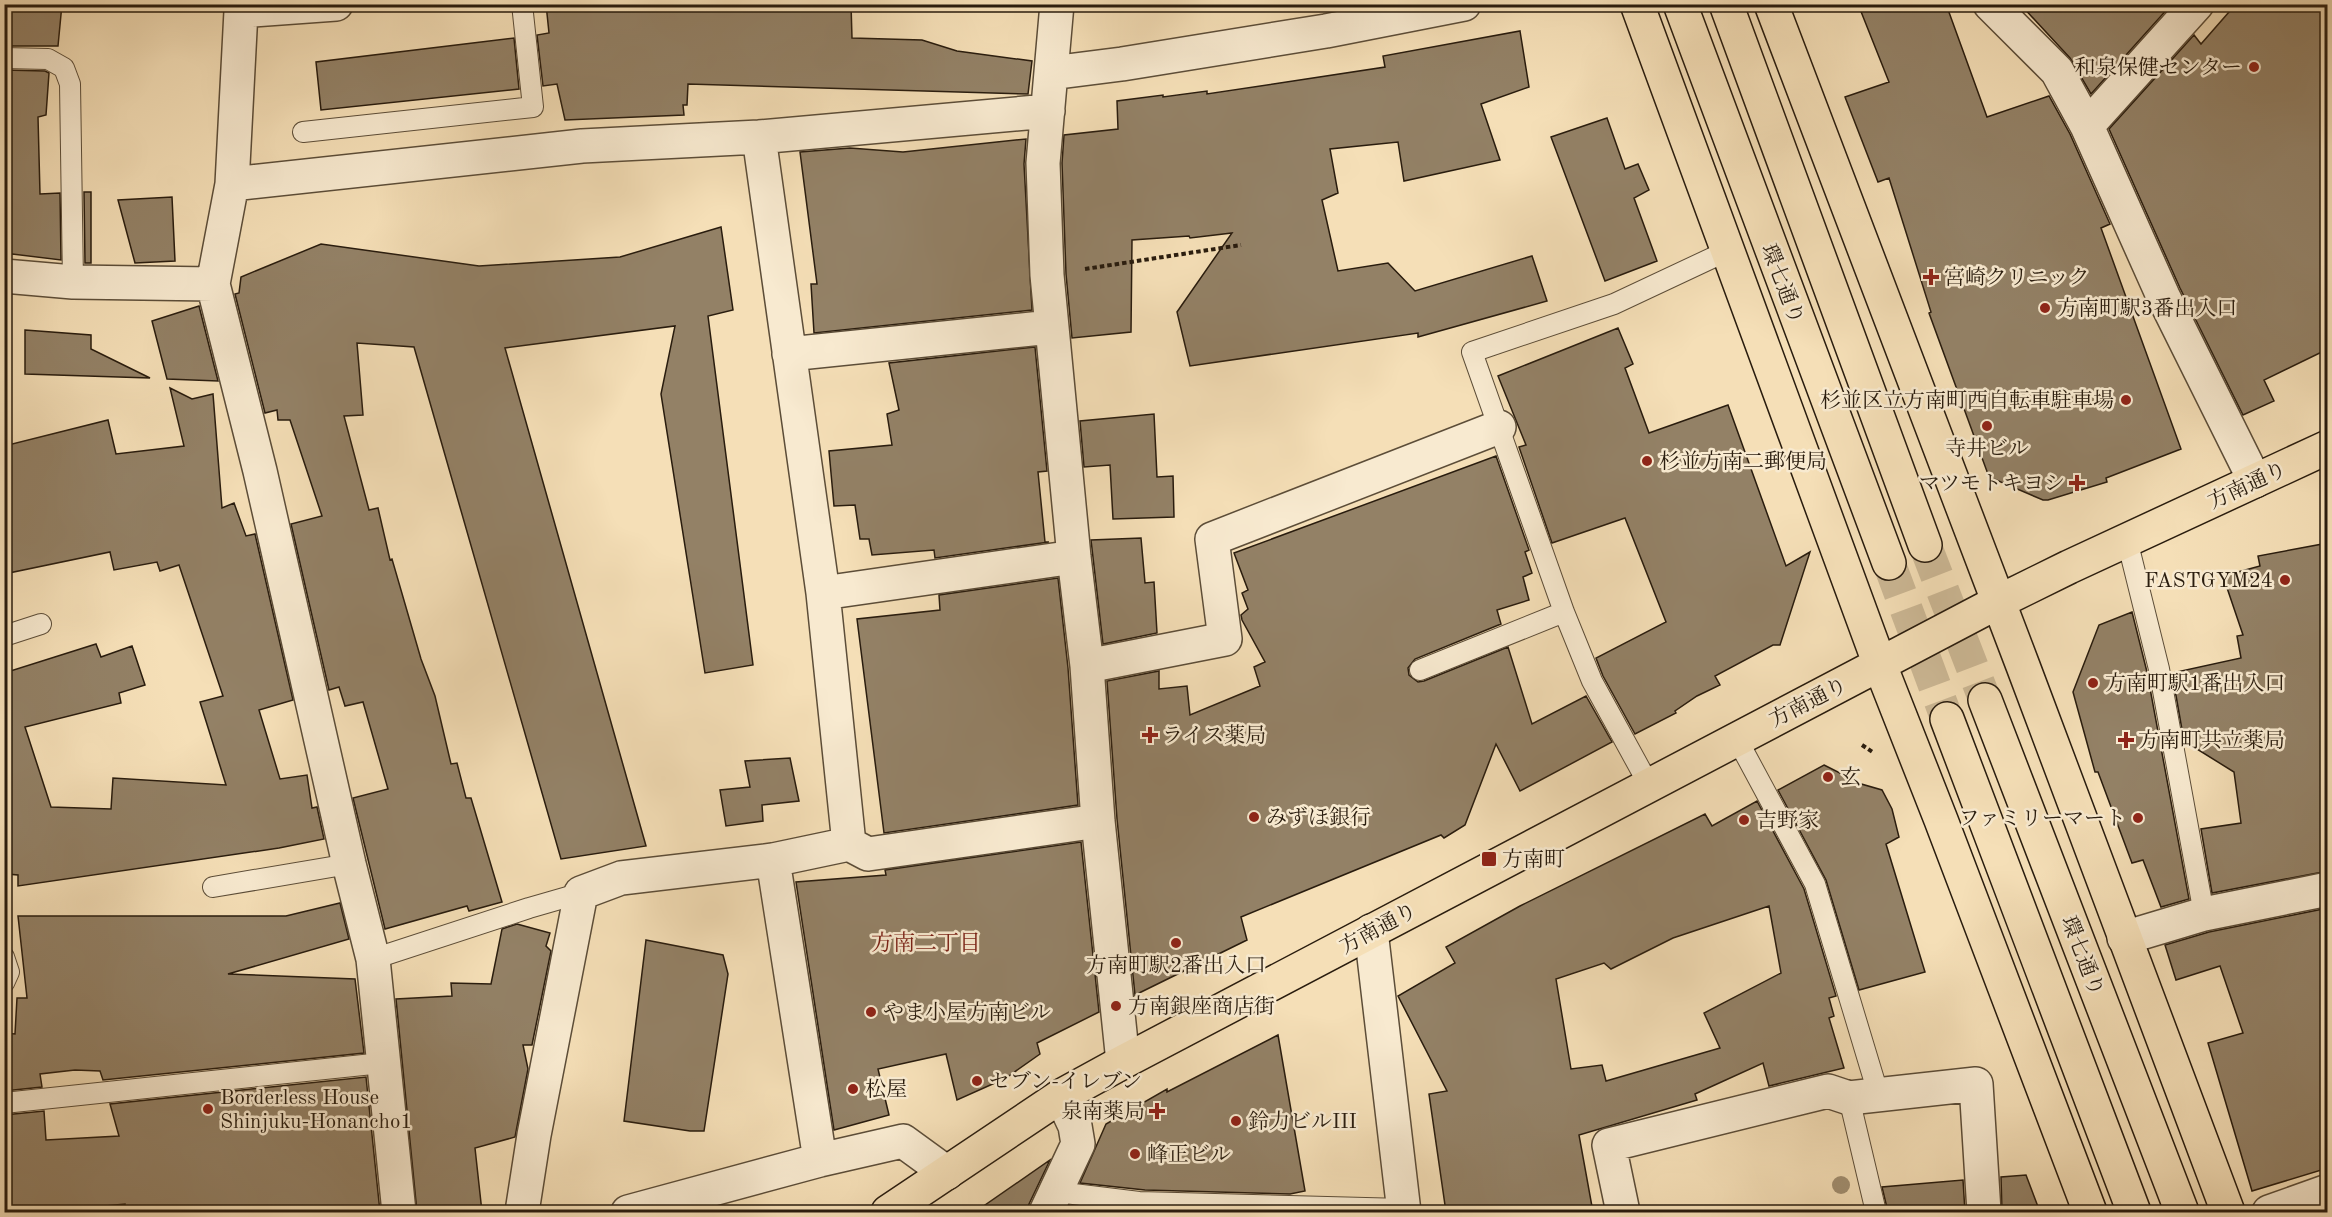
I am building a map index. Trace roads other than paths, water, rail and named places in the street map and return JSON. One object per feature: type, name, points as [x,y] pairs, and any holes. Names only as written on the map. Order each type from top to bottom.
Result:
[{"type":"main road","points":[[1637,4],[1880,665],[2090,1212]]},
{"type":"main road","name":"環七通り","points":[[1680,4],[1889,563]]},
{"type":"main road","name":"環七通り","points":[[1726,4],[1925,545]]},
{"type":"main road","points":[[1771,4],[2228,1212]]},
{"type":"main road","name":"方南通り","points":[[888,1212],[1061,1096],[1123,1062],[1998,602],[2328,447]]},
{"type":"main road","name":"環七通り","points":[[1985,700],[2182,1212]]},
{"type":"main road","name":"環七通り","points":[[1947,719],[2134,1212]]},
{"type":"street","points":[[336,4],[241,11],[232,184],[213,284],[262,482],[349,864],[373,959],[399,1212]]},
{"type":"street","points":[[1057,4],[1044,163],[1047,275],[1087,666],[1098,821],[1123,1062]]},
{"type":"street","points":[[1051,73],[1326,32],[1464,4]]},
{"type":"street","points":[[1990,4],[2057,71],[2086,126],[2163,296],[2254,481]]},
{"type":"street","points":[[2086,126],[2197,4]]},
{"type":"street","points":[[232,184],[582,146],[759,137],[1048,111]]},
{"type":"street","points":[[759,137],[823,593],[849,844]]},
{"type":"street","points":[[4,276],[73,282],[213,284]]},
{"type":"street","points":[[789,354],[1052,327]]},
{"type":"street","points":[[1087,666],[1226,639],[1212,539],[1498,427]]},
{"type":"street","points":[[823,593],[1074,556]]},
{"type":"street","points":[[522,1212],[536,1124],[581,893],[621,878],[773,860],[849,844],[868,854],[1098,821]]},
{"type":"street","points":[[773,860],[820,1160]]},
{"type":"street","points":[[2124,938],[2204,914],[2328,889]]},
{"type":"street","points":[[1371,931],[1404,1211]]},
{"type":"street","points":[[1623,1212],[1609,1145],[1828,1091],[1863,1096],[1976,1084],[1984,1212]]},
{"type":"street","points":[[1052,1202],[1078,1144],[1075,1126],[1061,1096]]},
{"type":"street","points":[[628,1212],[820,1160],[903,1141],[947,1173]]},
{"type":"street","points":[[2269,1212],[2328,1191]]},
{"type":"lane","points":[[303,132],[533,107],[522,4]]},
{"type":"lane","points":[[4,58],[48,59],[64,68],[70,84],[73,282]]},
{"type":"lane","points":[[1650,785],[1592,681],[1564,612],[1472,352],[1614,304],[1729,250]]},
{"type":"lane","points":[[2127,540],[2159,669],[2204,914]]},
{"type":"lane","points":[[1420,670],[1564,612]]},
{"type":"lane","points":[[4,636],[41,624]]},
{"type":"lane","points":[[1737,739],[1815,884],[1863,1096],[1876,1212]]},
{"type":"lane","points":[[213,887],[349,864]]},
{"type":"lane","points":[[373,959],[581,893]]},
{"type":"lane","points":[[4,957],[9,972],[4,983]]},
{"type":"lane","points":[[4,1103],[382,1063]]},
{"type":"lane","points":[[1052,1202],[1139,1202],[1404,1211]]},
{"type":"tunnel","points":[[1925,545],[1985,700]]},
{"type":"tunnel","points":[[1889,563],[1947,719]]},
{"type":"place","name":"和泉保健センター","points":[[2254,67]]},
{"type":"place","name":"宮崎クリニック","points":[[1931,277]]},
{"type":"place","name":"方南町駅3番出入口","points":[[2045,308]]},
{"type":"place","name":"杉並区立方南町西自転車駐車場","points":[[2126,400]]},
{"type":"place","name":"寺井ビル","points":[[1987,426]]},
{"type":"place","name":"杉並方南二郵便局","points":[[1647,461]]},
{"type":"place","name":"マツモトキヨシ","points":[[2077,483]]},
{"type":"place","name":"FASTGYM24","points":[[2285,580]]},
{"type":"place","name":"方南町駅1番出入口","points":[[2093,683]]},
{"type":"place","name":"ライス薬局","points":[[1150,735]]},
{"type":"place","name":"方南町共立薬局","points":[[2126,740]]},
{"type":"place","name":"玄","points":[[1828,777]]},
{"type":"place","name":"みずほ銀行","points":[[1254,817]]},
{"type":"place","name":"ファミリーマート","points":[[2138,818]]},
{"type":"place","name":"吉野家","points":[[1744,820]]},
{"type":"place","name":"方南町","points":[[1489,859]]},
{"type":"place","name":"方南町駅2番出入口","points":[[1176,943]]},
{"type":"place","name":"方南銀座商店街","points":[[1116,1006]]},
{"type":"place","name":"やま小屋方南ビル","points":[[871,1012]]},
{"type":"place","name":"セブン-イレブン","points":[[977,1081]]},
{"type":"place","name":"松屋","points":[[853,1089]]},
{"type":"place","name":"Borderless House Shinjuku-Honancho1","points":[[208,1109]]},
{"type":"place","name":"泉南薬局","points":[[1157,1111]]},
{"type":"place","name":"鈴力ビルIII","points":[[1236,1121]]},
{"type":"place","name":"峰正ビル","points":[[1135,1154]]},
{"type":"district","name":"方南二丁目","points":[[926,942]]}]
